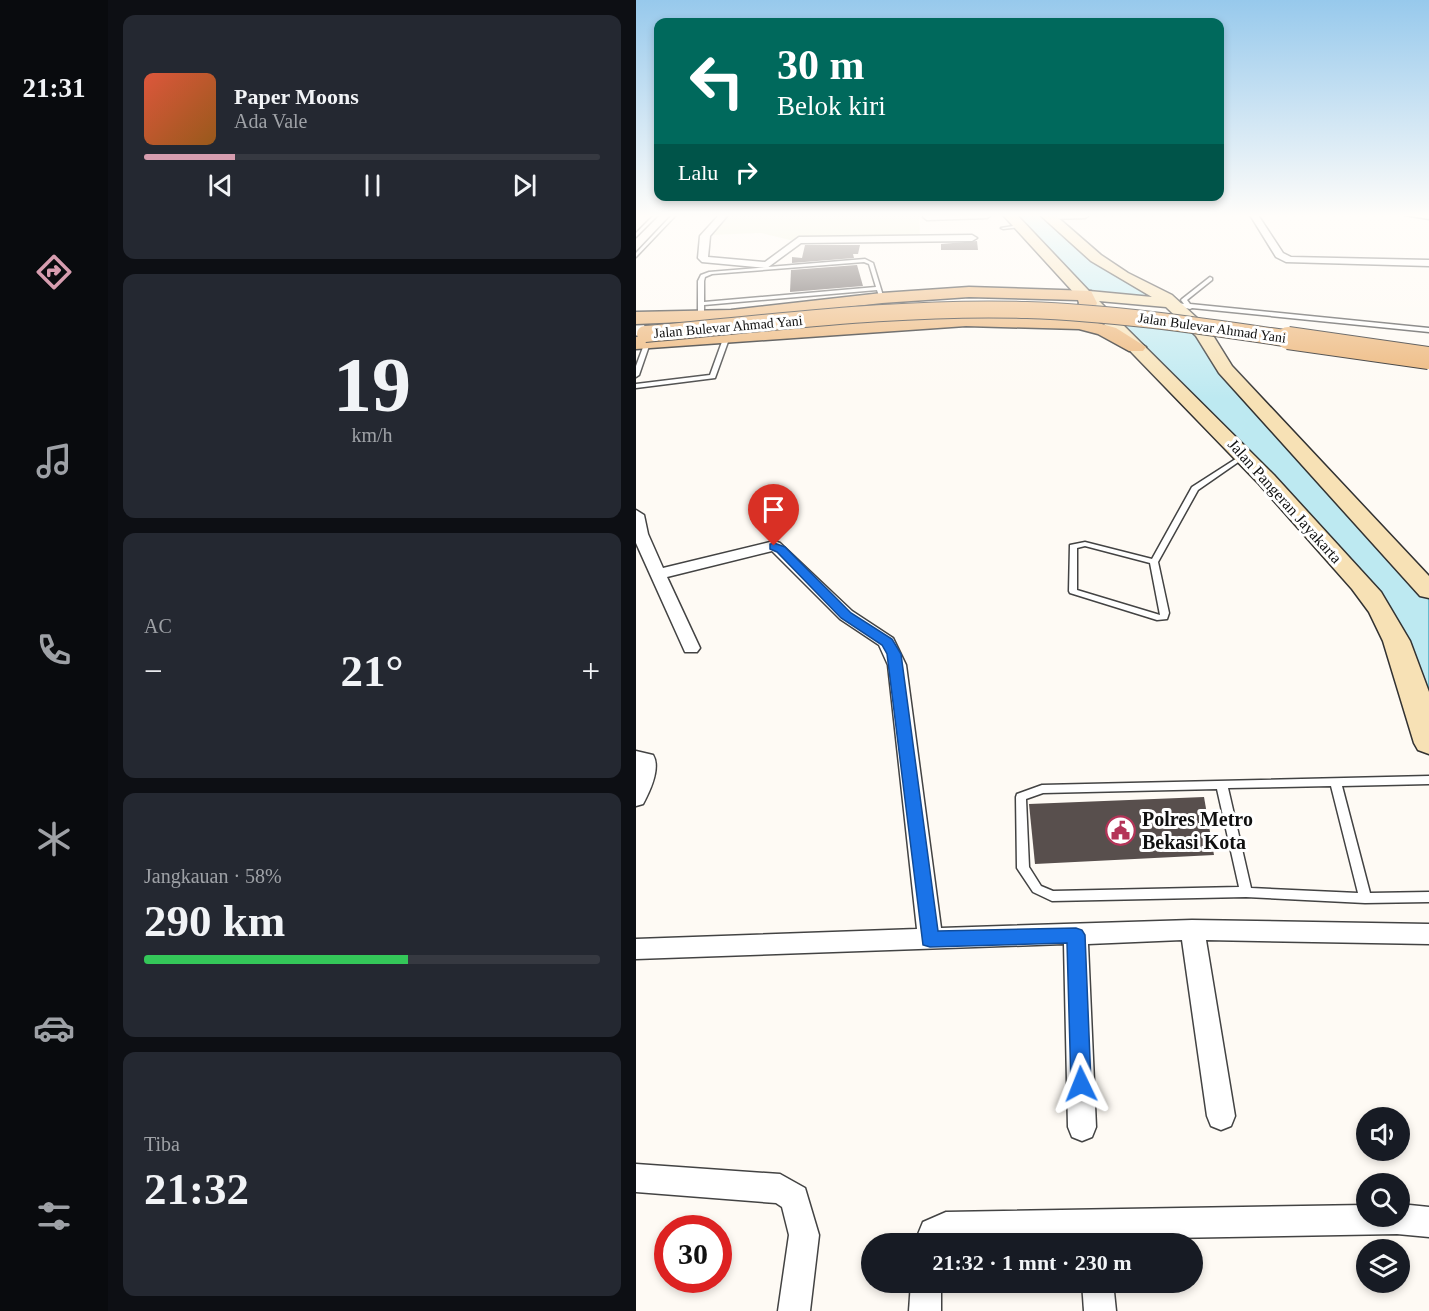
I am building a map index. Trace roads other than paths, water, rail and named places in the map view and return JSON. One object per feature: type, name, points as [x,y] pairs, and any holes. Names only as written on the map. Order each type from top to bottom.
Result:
[{"type":"main road","points":[[1028,292],[1055,287],[1065,279],[1064,276]]},
{"type":"main road","points":[[1026,321],[1048,310],[1044,299],[1028,292]]},
{"type":"main road","points":[[641,332],[701,310],[759,312],[880,293],[1028,292],[1092,296],[1085,311],[1051,322]]},
{"type":"main road","name":"Jalan Bulevar Ahmad Yani","points":[[641,332],[892,306],[1022,303],[1145,311],[1429,350]]},
{"type":"main road","name":"Jalan Bulevar Ahmad Yani","points":[[641,332],[903,311],[1027,310],[1143,318],[1429,358]]},
{"type":"main road","points":[[641,332],[726,339],[888,323],[1026,321],[1099,328],[1136,347]]},
{"type":"street","name":"Jalan Pangeran Jayakarta","points":[[1066,276],[1092,296],[1136,347],[1245,455],[1351,573],[1383,614],[1403,652],[1429,743]]},
{"type":"street","points":[[1123,276],[1181,306],[1203,333],[1225,369],[1429,591]]},
{"type":"street","points":[[1092,296],[1181,306]]},
{"type":"street","points":[[636,515],[638,534],[691,648]]},
{"type":"street","points":[[658,574],[774,546],[781,550],[846,615],[887,642],[897,665],[930,939]]},
{"type":"street","points":[[636,758],[646,760],[647,765],[636,798]]},
{"type":"street","points":[[636,949],[1192,930],[1429,934]]},
{"type":"street","points":[[1192,930],[1221,1116]]},
{"type":"street","points":[[1076,935],[1082,1127]]},
{"type":"street","points":[[636,1178],[780,1190],[795,1198],[804,1235],[794,1311]]},
{"type":"street","points":[[934,1233],[946,1227],[1093,1233],[1397,1219],[1429,1222]]},
{"type":"street","points":[[925,1311],[926,1293]]},
{"type":"street","points":[[1098,1293],[1100,1311]]},
{"type":"lane","points":[[701,310],[703,276]]},
{"type":"lane","points":[[875,276],[880,293]]},
{"type":"lane","points":[[1210,279],[1184,300],[1181,306],[1429,330]]},
{"type":"lane","points":[[636,375],[641,332]]},
{"type":"lane","points":[[636,386],[712,377],[726,339]]},
{"type":"lane","points":[[1154,562],[1085,544],[1078,545],[1073,547],[1073,591],[1160,618],[1165,613],[1154,562],[1195,489],[1245,455]]},
{"type":"lane","points":[[1429,780],[1336,784],[1042,789],[1021,797],[1023,868],[1037,889],[1052,896],[1246,892],[1365,898],[1429,897]]},
{"type":"lane","points":[[1336,784],[1365,898]]},
{"type":"lane","points":[[1222,786],[1246,892]]},
{"type":"water","points":[[1067,276],[1130,276],[1166,298],[1429,591],[1429,743],[1383,614]]},
{"type":"place","name":"Polres Metro Bekasi Kota","points":[[1121,830]]}]
